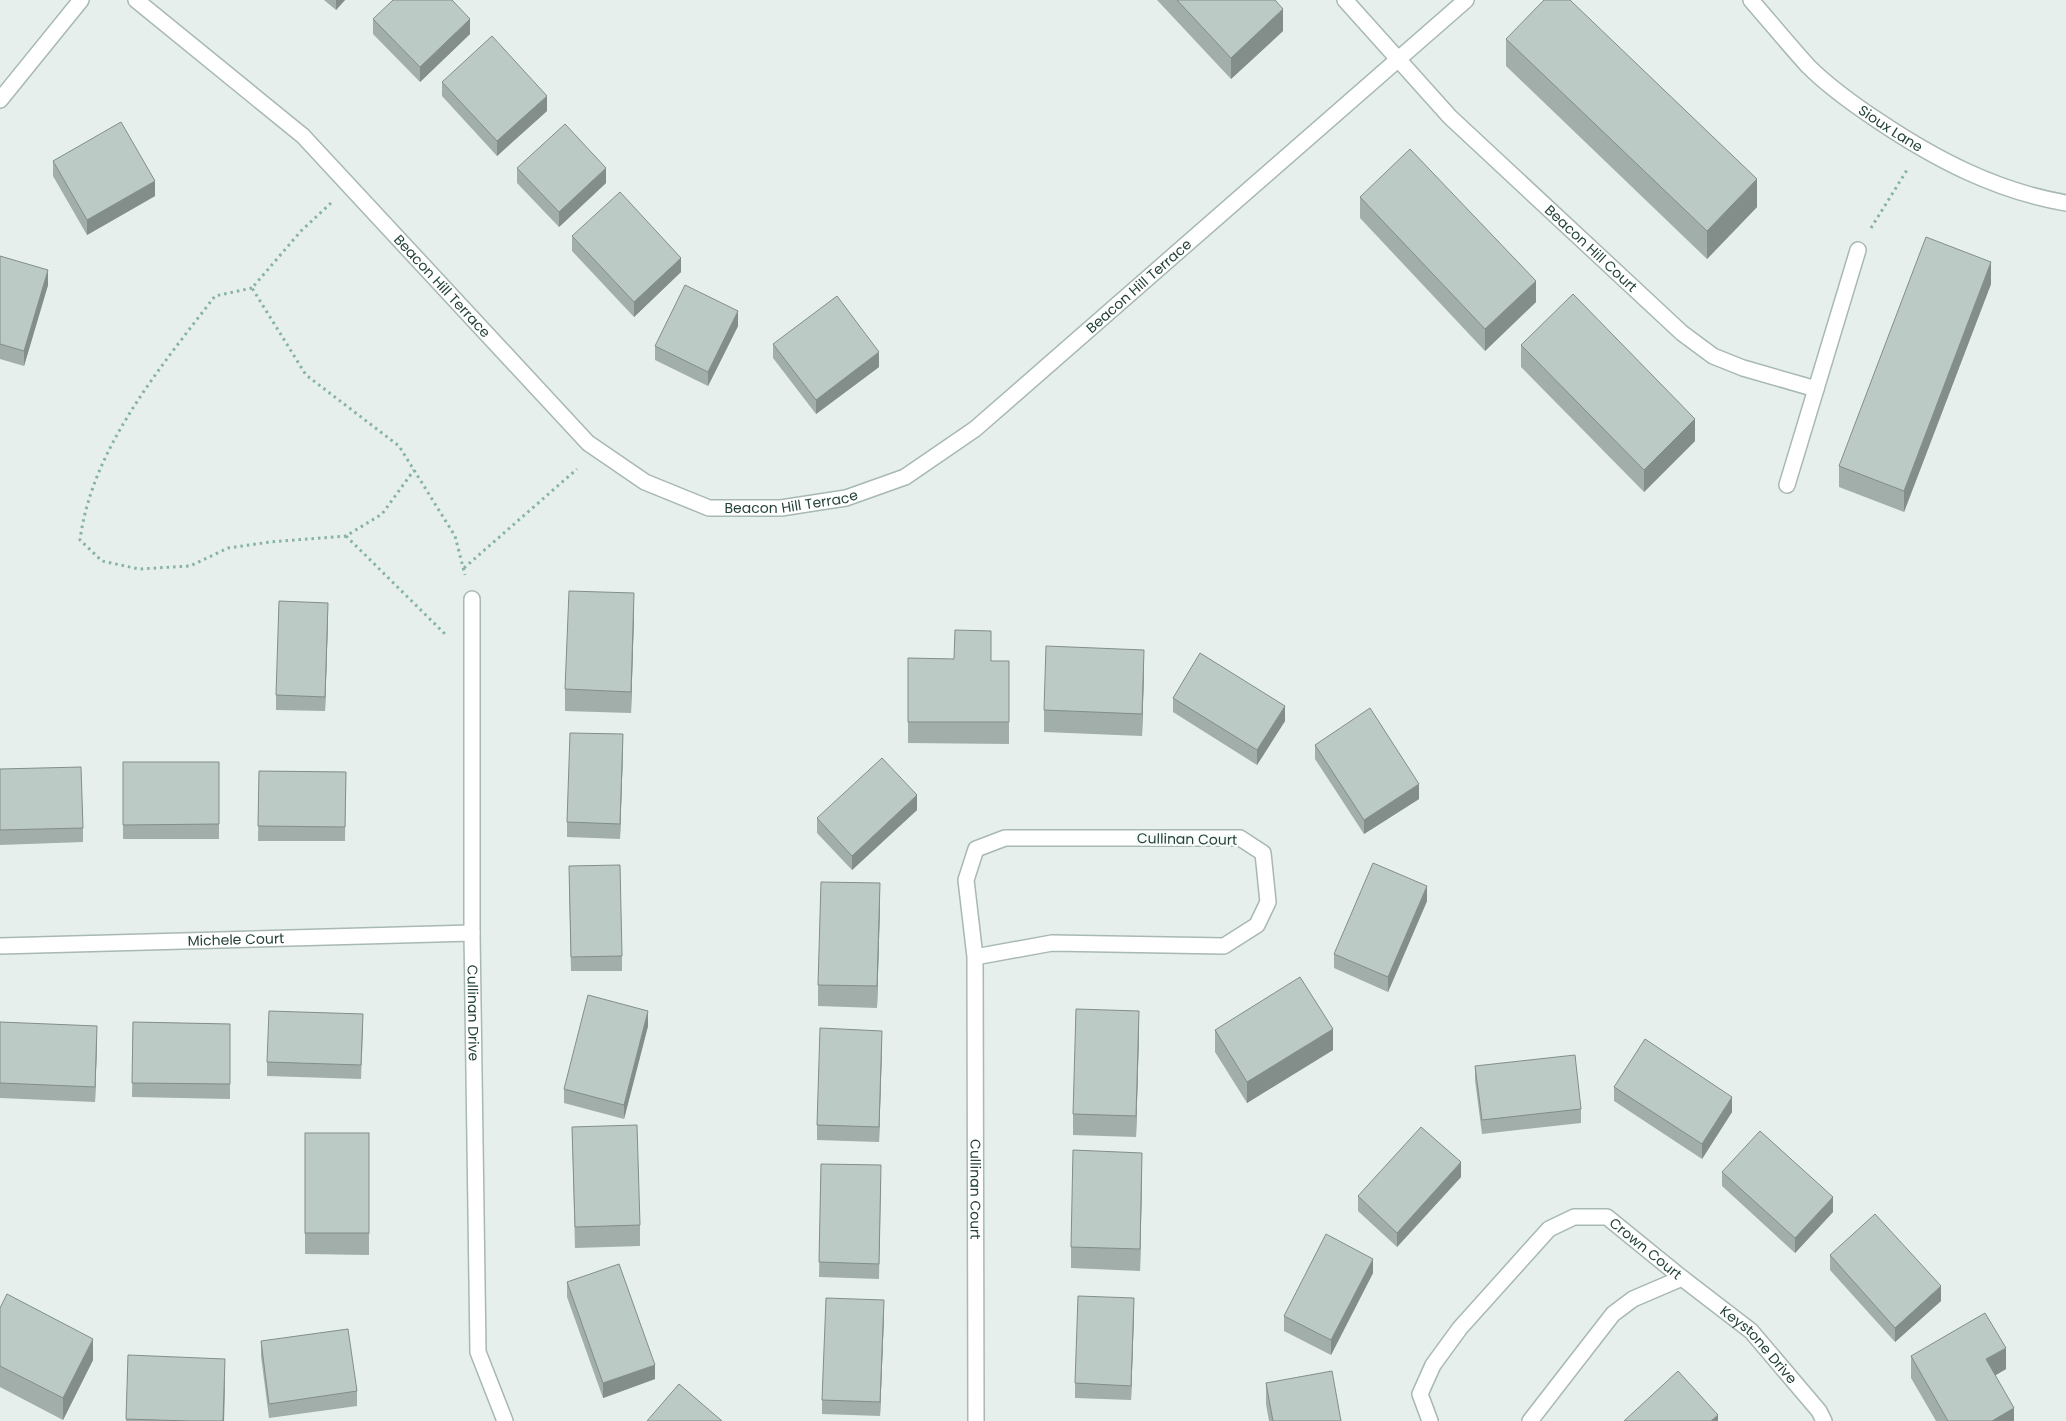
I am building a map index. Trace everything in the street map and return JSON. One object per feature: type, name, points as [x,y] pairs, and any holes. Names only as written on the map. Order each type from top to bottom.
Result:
[{"type":"street","points":[[0,100],[81,0]]},
{"type":"street","name":"Beacon Hill Terrace","points":[[136,0],[303,136],[588,443],[645,482],[709,508],[782,508],[846,498],[905,477],[975,429],[1466,0]]},
{"type":"street","name":"Beacon Hill Court","points":[[1346,0],[1450,117],[1682,334],[1713,356],[1744,368],[1816,389]]},
{"type":"street","name":"Sioux Lane","points":[[1752,0],[1809,67],[1845,99],[1937,158],[2002,187],[2066,203]]},
{"type":"street","points":[[1787,485],[1858,250]]},
{"type":"street","name":"Cullinan Drive","points":[[472,599],[472,933],[478,1352],[505,1421]]},
{"type":"street","name":"Cullinan Court","points":[[975,957],[1052,943],[1224,946],[1257,925],[1268,902],[1262,853],[1240,838],[1006,838],[976,849],[966,880],[975,957],[976,1421]]},
{"type":"street","name":"Michele Court","points":[[0,946],[472,933]]},
{"type":"street","name":"Crown Court","points":[[1430,1421],[1420,1394],[1433,1365],[1460,1328],[1549,1228],[1574,1217],[1606,1216],[1682,1278],[1633,1299],[1613,1314],[1566,1372],[1530,1421]]},
{"type":"street","name":"Keystone Drive","points":[[1682,1278],[1751,1331],[1819,1411],[1824,1421]]},
{"type":"path","points":[[1858,250],[1920,147]]},
{"type":"path","points":[[349,186],[301,231],[252,288],[215,296],[156,373],[104,456],[82,523],[80,540],[102,561],[139,569],[190,566],[228,548],[270,542],[346,536],[382,514],[414,470]]},
{"type":"path","points":[[252,288],[306,375],[399,446],[455,536],[472,599]]},
{"type":"path","points":[[464,568],[598,450]]},
{"type":"path","points":[[346,536],[472,660]]},
{"type":"building","points":[[393,0],[452,0],[470,19],[420,67],[373,19]]},
{"type":"building","points":[[1177,0],[1275,0],[1283,9],[1231,58]]},
{"type":"building","points":[[1544,0],[1570,0],[1757,179],[1707,231],[1506,39]]},
{"type":"building","points":[[492,36],[547,96],[497,141],[442,82]]},
{"type":"building","points":[[121,122],[155,181],[87,220],[53,161]]},
{"type":"building","points":[[565,124],[606,168],[559,212],[517,168]]},
{"type":"building","points":[[1410,149],[1536,281],[1485,329],[1360,197]]},
{"type":"building","points":[[620,192],[681,258],[634,302],[572,236]]},
{"type":"building","points":[[1926,237],[1991,262],[1904,491],[1839,466]]},
{"type":"building","points":[[0,256],[48,270],[24,351],[0,344]]},
{"type":"building","points":[[685,285],[738,311],[708,372],[655,346]]},
{"type":"building","points":[[1573,294],[1695,419],[1644,470],[1521,345]]},
{"type":"building","points":[[837,296],[879,352],[816,400],[773,344]]},
{"type":"building","points":[[569,591],[634,593],[631,692],[565,689]]},
{"type":"building","points":[[279,601],[328,603],[325,697],[276,695]]},
{"type":"building","points":[[955,630],[991,631],[991,661],[1009,661],[1009,722],[908,722],[908,658],[954,659]]},
{"type":"building","points":[[1046,646],[1144,650],[1142,714],[1044,710]]},
{"type":"building","points":[[1200,653],[1285,706],[1257,750],[1173,698]]},
{"type":"building","points":[[1370,708],[1419,784],[1364,820],[1315,745]]},
{"type":"building","points":[[570,733],[623,734],[620,824],[567,822]]},
{"type":"building","points":[[882,758],[917,795],[852,856],[817,818]]},
{"type":"building","points":[[123,762],[219,762],[219,824],[123,825]]},
{"type":"building","points":[[81,767],[83,828],[0,830],[0,769]]},
{"type":"building","points":[[259,771],[346,772],[345,827],[258,826]]},
{"type":"building","points":[[1373,863],[1427,886],[1388,977],[1334,954]]},
{"type":"building","points":[[620,865],[622,956],[571,957],[569,866]]},
{"type":"building","points":[[821,882],[880,883],[877,986],[818,985]]},
{"type":"building","points":[[1300,977],[1333,1029],[1247,1082],[1215,1030]]},
{"type":"building","points":[[588,995],[648,1011],[624,1105],[564,1089]]},
{"type":"building","points":[[1076,1009],[1139,1011],[1136,1116],[1073,1114]]},
{"type":"building","points":[[269,1011],[363,1014],[361,1065],[267,1062]]},
{"type":"building","points":[[0,1022],[97,1026],[95,1087],[0,1083]]},
{"type":"building","points":[[133,1022],[230,1024],[230,1084],[132,1083]]},
{"type":"building","points":[[820,1028],[882,1031],[879,1127],[817,1125]]},
{"type":"building","points":[[1645,1039],[1732,1097],[1702,1144],[1614,1087]]},
{"type":"building","points":[[1575,1055],[1581,1109],[1482,1120],[1475,1066]]},
{"type":"building","points":[[637,1125],[640,1225],[575,1227],[572,1127]]},
{"type":"building","points":[[1421,1127],[1461,1162],[1397,1233],[1358,1196]]},
{"type":"building","points":[[1760,1131],[1833,1197],[1795,1238],[1722,1172]]},
{"type":"building","points":[[305,1133],[369,1133],[369,1233],[305,1233]]},
{"type":"building","points":[[1073,1150],[1142,1153],[1140,1249],[1071,1247]]},
{"type":"building","points":[[821,1164],[881,1165],[879,1264],[819,1262]]},
{"type":"building","points":[[1875,1214],[1941,1286],[1895,1328],[1830,1255]]},
{"type":"building","points":[[1326,1234],[1373,1259],[1331,1340],[1284,1316]]},
{"type":"building","points":[[619,1264],[655,1365],[603,1383],[567,1282]]},
{"type":"building","points":[[7,1294],[93,1339],[63,1398],[0,1366],[0,1308]]},
{"type":"building","points":[[1078,1296],[1134,1298],[1131,1386],[1075,1383]]},
{"type":"building","points":[[826,1298],[884,1300],[880,1402],[822,1400]]},
{"type":"building","points":[[1985,1313],[2006,1348],[1986,1359],[2014,1408],[1992,1421],[1948,1421],[1911,1356]]},
{"type":"building","points":[[348,1329],[357,1391],[269,1404],[261,1341]]},
{"type":"building","points":[[128,1355],[225,1359],[223,1421],[126,1419]]},
{"type":"building","points":[[1332,1371],[1341,1421],[1273,1421],[1266,1383]]},
{"type":"building","points":[[1678,1371],[1718,1415],[1711,1421],[1624,1421]]},
{"type":"building","points":[[679,1384],[722,1421],[647,1421]]}]
